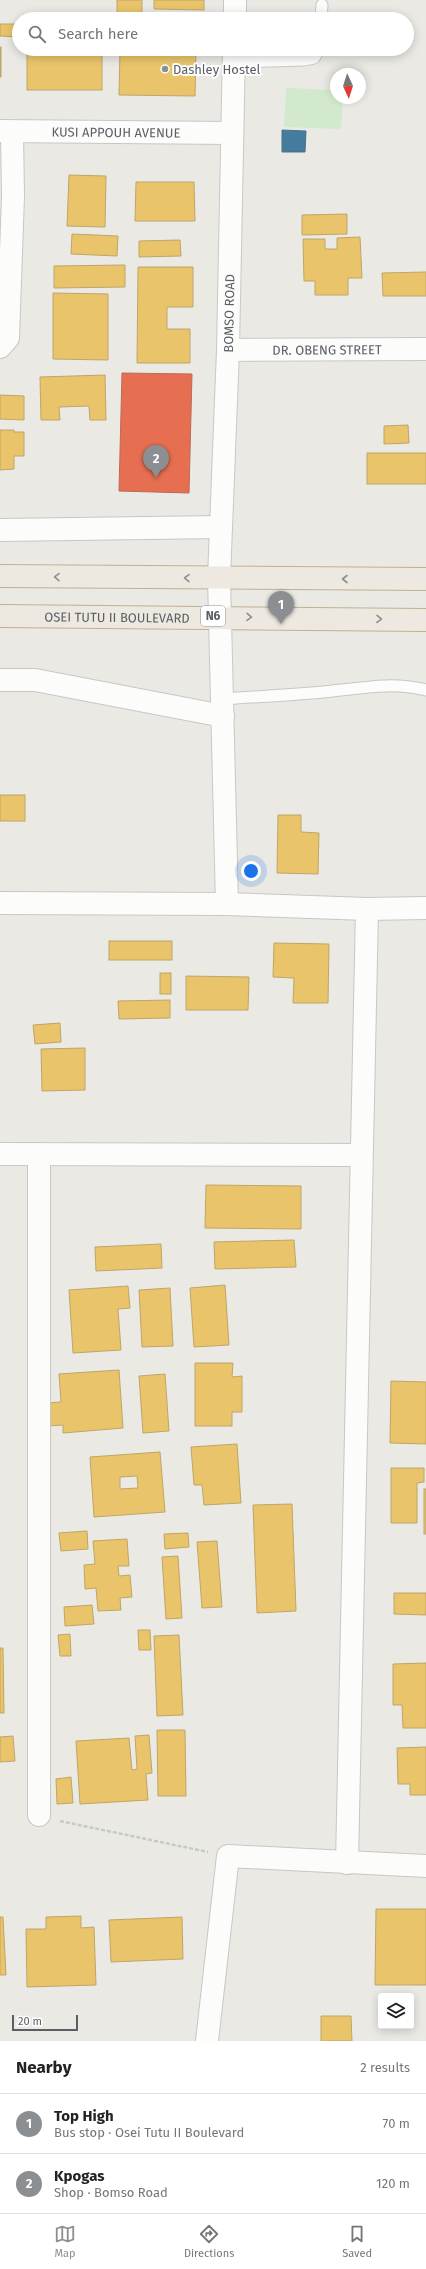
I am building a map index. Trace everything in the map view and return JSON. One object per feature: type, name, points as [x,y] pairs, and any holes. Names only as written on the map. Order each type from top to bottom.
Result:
[{"type":"highway","points":[[0,576],[426,579]]},
{"type":"highway","name":"OSEI TUTU II BOULEVARD","points":[[0,616],[219,616],[426,620]]},
{"type":"street","points":[[235,0],[235,12]]},
{"type":"street","name":"BOMSO ROAD","points":[[227,904],[219,578],[228,350],[234,56]]},
{"type":"street","points":[[0,348],[8,338],[13,196],[6,132]]},
{"type":"street","name":"KUSI APPOUH AVENUE","points":[[6,132],[232,133]]},
{"type":"street","name":"DR. OBENG STREET","points":[[228,350],[426,349]]},
{"type":"street","points":[[0,530],[222,527]]},
{"type":"street","points":[[0,680],[36,680],[223,708]]},
{"type":"street","points":[[0,903],[227,904],[367,909],[426,908]]},
{"type":"street","points":[[347,1863],[367,909]]},
{"type":"street","points":[[0,1154],[361,1155]]},
{"type":"street","points":[[39,1155],[39,1815]]},
{"type":"street","points":[[207,2041],[228,1856],[426,1866]]},
{"type":"lane","points":[[322,5],[322,12]]},
{"type":"lane","points":[[248,56],[304,60],[314,58],[315,56]]},
{"type":"lane","points":[[223,708],[374,685],[405,685],[426,690]]},
{"type":"path","points":[[39,1815],[46,1819],[228,1856]]},
{"type":"green space","points":[[286,88],[330,90],[330,104],[343,104],[341,129],[284,127]]},
{"type":"building: Homes","points":[[117,0],[142,0],[142,12],[117,12]]},
{"type":"building: Homes","points":[[154,0],[204,0],[204,10],[154,9]]},
{"type":"building: Homes","points":[[0,24],[12,24],[12,37],[0,36]]},
{"type":"building: Homes","points":[[1,47],[1,77],[0,77]]},
{"type":"building: Homes","points":[[27,56],[102,56],[102,90],[27,90]]},
{"type":"building: Homes","points":[[120,56],[196,56],[195,96],[119,95]]},
{"type":"building: Homes","points":[[69,175],[106,176],[105,227],[67,226]]},
{"type":"building: Homes","points":[[136,182],[194,182],[195,221],[135,221]]},
{"type":"building: Homes","points":[[347,214],[347,234],[302,235],[302,215]]},
{"type":"building: Homes","points":[[72,234],[118,236],[117,256],[71,254]]},
{"type":"building: Homes","points":[[360,237],[362,278],[348,278],[348,295],[315,295],[315,281],[304,281],[303,239],[325,239],[325,249],[337,249],[337,238]]},
{"type":"building: Homes","points":[[180,240],[181,256],[139,257],[139,241]]},
{"type":"building: Homes","points":[[125,265],[125,287],[54,288],[54,266]]},
{"type":"building: Homes","points":[[138,267],[193,267],[193,307],[167,307],[167,329],[190,329],[190,363],[137,363]]},
{"type":"building: Homes","points":[[426,272],[426,296],[383,296],[382,273]]},
{"type":"building: Homes","points":[[53,293],[108,294],[108,360],[53,359]]},
{"type":"building: Homes","points":[[105,375],[106,420],[90,420],[89,406],[59,407],[60,420],[41,420],[40,377]]},
{"type":"building: Homes","points":[[0,395],[24,396],[24,420],[0,419]]},
{"type":"building: Homes","points":[[408,425],[409,443],[384,444],[384,426]]},
{"type":"building: Homes","points":[[0,430],[24,432],[24,456],[14,456],[14,469],[0,470]]},
{"type":"building: Homes","points":[[367,453],[426,453],[426,484],[367,484]]},
{"type":"building: Homes","points":[[0,795],[25,795],[25,821],[0,821]]},
{"type":"building: Homes","points":[[278,815],[301,815],[301,832],[319,833],[318,874],[277,873]]},
{"type":"building: Homes","points":[[109,941],[172,941],[172,960],[109,960]]},
{"type":"building: Homes","points":[[274,943],[329,944],[328,1003],[293,1003],[294,978],[273,977]]},
{"type":"building: Homes","points":[[160,973],[171,973],[171,994],[160,994]]},
{"type":"building: Homes","points":[[186,976],[249,977],[248,1010],[186,1010]]},
{"type":"building: Homes","points":[[170,1000],[170,1018],[119,1019],[118,1001]]},
{"type":"building: Homes","points":[[60,1023],[61,1042],[35,1044],[33,1025]]},
{"type":"building: Homes","points":[[85,1048],[85,1090],[42,1091],[41,1049]]},
{"type":"building: Homes","points":[[206,1185],[301,1186],[301,1229],[205,1228]]},
{"type":"building: Homes","points":[[294,1240],[296,1267],[215,1269],[214,1242]]},
{"type":"building: Homes","points":[[161,1244],[162,1268],[96,1271],[95,1247]]},
{"type":"building: Homes","points":[[225,1285],[229,1345],[194,1347],[190,1288]]},
{"type":"building: Homes","points":[[128,1286],[130,1308],[118,1309],[121,1350],[73,1353],[69,1290]]},
{"type":"building: Homes","points":[[170,1288],[173,1346],[142,1347],[139,1290]]},
{"type":"building: Homes","points":[[195,1363],[233,1363],[232,1377],[242,1376],[242,1412],[232,1412],[232,1426],[195,1426]]},
{"type":"building: Homes","points":[[119,1370],[123,1428],[63,1433],[63,1425],[48,1426],[47,1403],[61,1402],[59,1374]]},
{"type":"building: Homes","points":[[165,1374],[169,1431],[143,1433],[139,1376]]},
{"type":"building: Homes","points":[[391,1381],[426,1382],[426,1444],[390,1443]]},
{"type":"building: Homes","points":[[237,1444],[241,1503],[204,1505],[202,1485],[194,1485],[191,1447]]},
{"type":"building: Homes","points":[[160,1452],[165,1512],[94,1517],[90,1457]],"holes":[[[137,1476],[138,1488],[120,1489],[120,1477]]]},
{"type":"building: Homes","points":[[391,1468],[424,1468],[424,1482],[417,1483],[417,1523],[391,1523]]},
{"type":"building: Homes","points":[[424,1489],[426,1489],[426,1534],[424,1534]]},
{"type":"building: Homes","points":[[292,1504],[296,1611],[257,1613],[253,1505]]},
{"type":"building: Homes","points":[[87,1531],[88,1549],[61,1551],[59,1533]]},
{"type":"building: Homes","points":[[188,1533],[189,1547],[165,1549],[164,1534]]},
{"type":"building: Homes","points":[[127,1539],[129,1566],[118,1566],[119,1576],[130,1575],[132,1597],[120,1598],[121,1610],[98,1611],[96,1588],[85,1589],[84,1565],[95,1564],[93,1541]]},
{"type":"building: Homes","points":[[217,1541],[222,1607],[202,1608],[197,1542]]},
{"type":"building: Homes","points":[[178,1556],[182,1618],[166,1619],[162,1557]]},
{"type":"building: Homes","points":[[394,1593],[426,1593],[426,1615],[394,1614]]},
{"type":"building: Homes","points":[[92,1605],[94,1624],[65,1626],[64,1607]]},
{"type":"building: Homes","points":[[138,1630],[150,1630],[151,1650],[139,1650]]},
{"type":"building: Homes","points":[[70,1634],[71,1656],[60,1656],[58,1635]]},
{"type":"building: Homes","points":[[179,1635],[183,1715],[157,1716],[154,1636]]},
{"type":"building: Homes","points":[[0,1648],[3,1648],[4,1713],[0,1713]]},
{"type":"building: Homes","points":[[426,1663],[426,1728],[403,1728],[402,1705],[393,1705],[393,1664]]},
{"type":"building: Homes","points":[[157,1730],[185,1730],[186,1796],[158,1796]]},
{"type":"building: Homes","points":[[149,1735],[152,1773],[146,1774],[148,1800],[80,1804],[76,1741],[129,1738],[132,1770],[137,1769],[135,1736]]},
{"type":"building: Homes","points":[[13,1736],[15,1761],[0,1762],[0,1737]]},
{"type":"building: Homes","points":[[426,1747],[426,1795],[410,1795],[410,1784],[398,1784],[397,1748]]},
{"type":"building: Homes","points":[[71,1777],[73,1803],[57,1804],[56,1779]]},
{"type":"building: Homes","points":[[376,1909],[426,1909],[426,1985],[375,1985]]},
{"type":"building: Homes","points":[[81,1916],[81,1928],[94,1927],[96,1985],[27,1987],[26,1929],[46,1929],[46,1917]]},
{"type":"building: Homes","points":[[0,1917],[3,1917],[6,1975],[0,1975]]},
{"type":"building: Homes","points":[[182,1917],[183,1959],[111,1962],[109,1920]]},
{"type":"building: Homes","points":[[321,2016],[351,2016],[352,2041],[321,2041]]},
{"type":"building: Shops","points":[[122,373],[192,374],[189,493],[119,491]]},
{"type":"building: Public","points":[[282,130],[306,131],[305,152],[282,152]]},
{"type":"place","name":"Dashley Hostel","points":[[165,69]]},
{"type":"place","name":"Kpogas","points":[[156,478]]},
{"type":"place","name":"Top High","points":[[281,624]]}]
